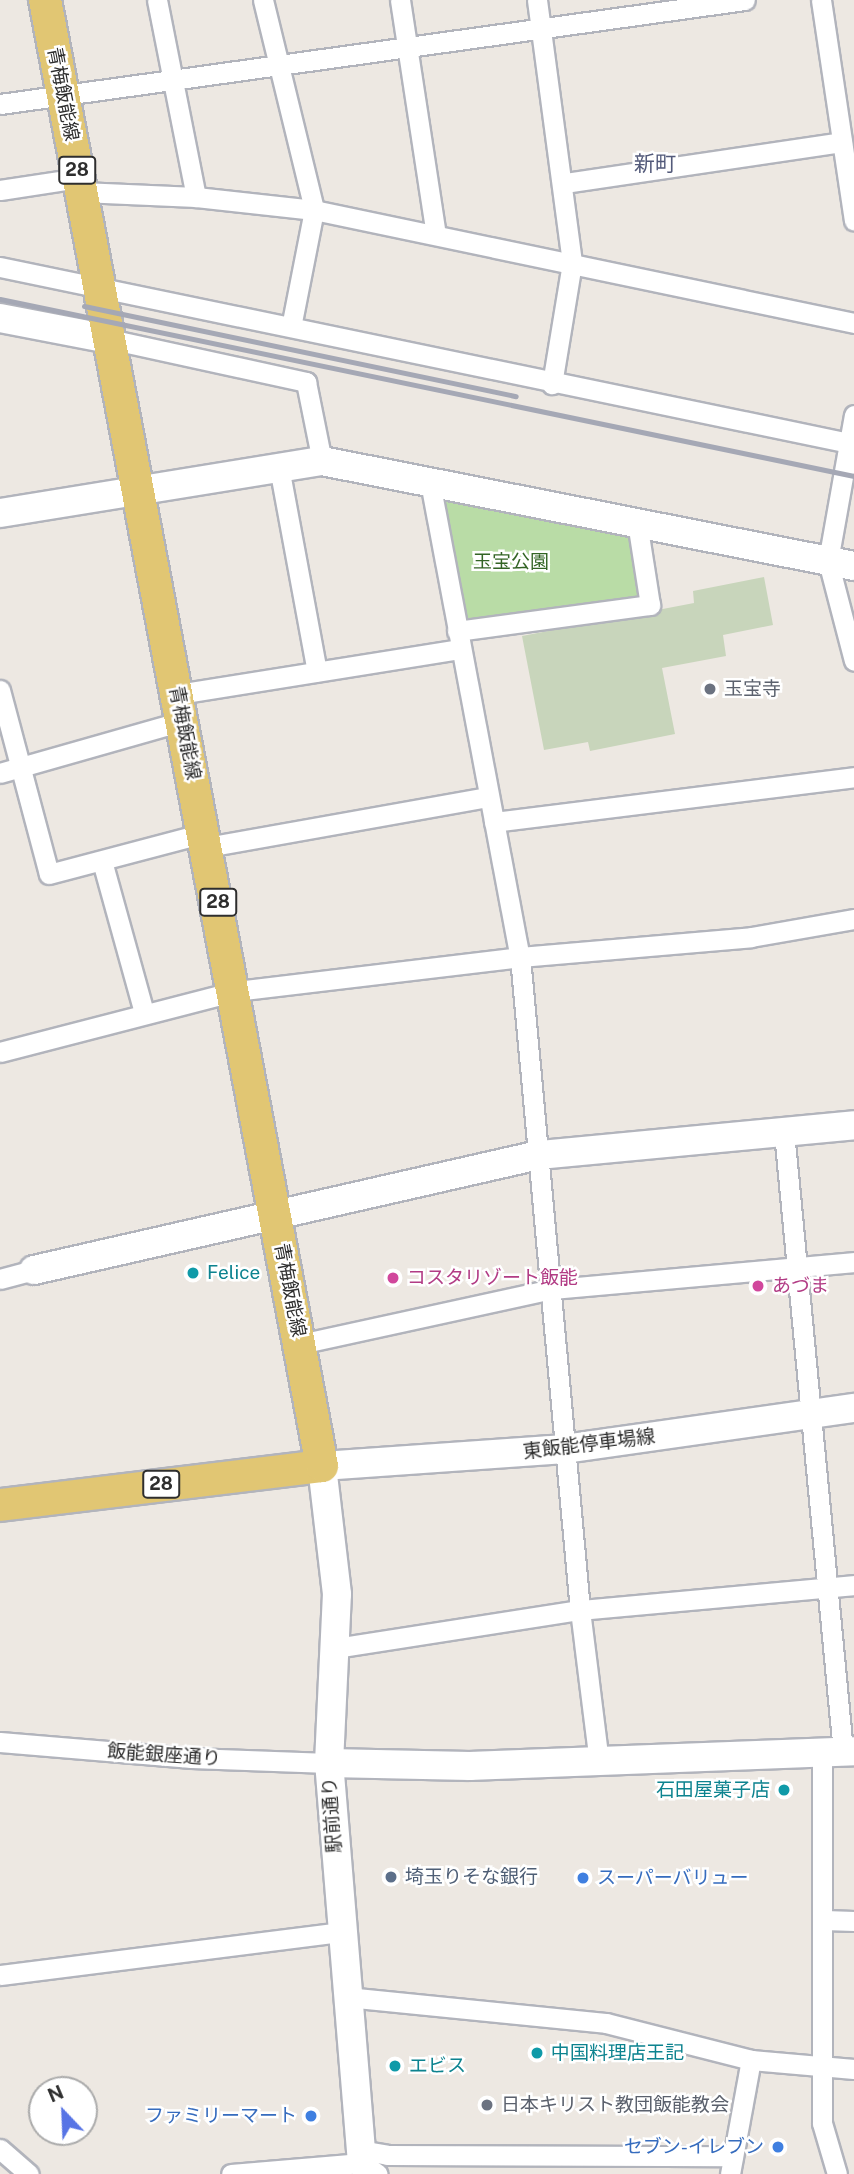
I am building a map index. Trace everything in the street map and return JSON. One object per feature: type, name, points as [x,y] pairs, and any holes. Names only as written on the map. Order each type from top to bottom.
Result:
[{"type":"main road","name":"青梅飯能線","points":[[45,0],[137,489],[236,991],[323,1466]]},
{"type":"main road","name":"28","points":[[0,1505],[323,1466]]},
{"type":"street","points":[[157,0],[196,197]]},
{"type":"street","points":[[263,0],[314,210],[291,327]]},
{"type":"street","points":[[400,0],[436,234]]},
{"type":"street","points":[[537,0],[565,183],[572,263],[552,384]]},
{"type":"street","points":[[0,104],[745,0]]},
{"type":"street","points":[[821,0],[854,221]]},
{"type":"street","points":[[565,183],[842,142]]},
{"type":"street","points":[[0,190],[79,185],[314,210],[854,323]]},
{"type":"street","points":[[0,267],[552,384],[852,443]]},
{"type":"street","points":[[0,318],[306,382],[322,461]]},
{"type":"street","points":[[854,415],[841,564],[854,661]]},
{"type":"street","points":[[0,513],[322,461],[841,564]]},
{"type":"street","points":[[279,467],[317,672]]},
{"type":"street","points":[[430,482],[520,957],[553,1289],[580,1610],[599,1762]]},
{"type":"street","points":[[0,773],[180,707],[459,640],[650,605],[637,522]]},
{"type":"street","points":[[0,690],[49,874],[102,860],[206,840],[489,797]]},
{"type":"street","points":[[494,822],[854,777]]},
{"type":"street","points":[[102,860],[144,1012]]},
{"type":"street","points":[[0,1052],[144,1012],[236,991],[520,957],[751,937],[854,919]]},
{"type":"street","points":[[0,1279],[539,1155],[854,1125]]},
{"type":"street","points":[[784,1132],[840,1752],[824,1920],[822,2068],[822,2123],[837,2174]]},
{"type":"street","points":[[300,1343],[553,1289],[854,1262]]},
{"type":"street","name":"東飯能停車場線","points":[[323,1466],[565,1449],[854,1408]]},
{"type":"street","name":"駅前通り","points":[[323,1466],[334,1552],[336,1647],[329,1763],[340,1932],[366,2165]]},
{"type":"street","points":[[336,1647],[580,1610],[854,1585]]},
{"type":"street","name":"飯能銀座通り","points":[[0,1742],[191,1758],[329,1763]]},
{"type":"street","points":[[329,1763],[599,1762],[840,1752]]},
{"type":"street","points":[[824,1920],[854,1921]]},
{"type":"street","points":[[0,1975],[340,1932]]},
{"type":"street","points":[[346,1997],[606,2023],[751,2060],[854,2069]]},
{"type":"street","points":[[230,2174],[366,2165],[387,2155],[732,2165],[751,2060]]},
{"type":"street","points":[[0,2149],[29,2174]]},
{"type":"green space","name":"玉宝公園","points":[[432,495],[637,522],[650,605],[457,631]]},
{"type":"green space","points":[[764,577],[773,625],[723,635],[726,656],[662,668],[675,734],[590,751],[588,742],[544,750],[522,636],[694,603],[693,591]]},
{"type":"railway","points":[[0,299],[854,476]]},
{"type":"railway","points":[[84,306],[516,396]]},
{"type":"place","name":"玉宝寺","points":[[710,689]]},
{"type":"place","name":"Felice","points":[[193,1273]]},
{"type":"place","name":"コスタリゾート飯能","points":[[393,1278]]},
{"type":"place","name":"あづま","points":[[758,1286]]},
{"type":"place","name":"石田屋菓子店","points":[[784,1790]]},
{"type":"place","name":"埼玉りそな銀行","points":[[391,1877]]},
{"type":"place","name":"スーパーバリュー","points":[[583,1878]]},
{"type":"place","name":"中国料理店王記","points":[[537,2053]]},
{"type":"place","name":"エビス","points":[[395,2066]]},
{"type":"place","name":"日本キリスト教団飯能教会","points":[[487,2105]]},
{"type":"place","name":"ファミリーマート","points":[[311,2116]]},
{"type":"place","name":"セブン-イレブン","points":[[778,2147]]},
{"type":"district","name":"新町","points":[[655,164]]}]
